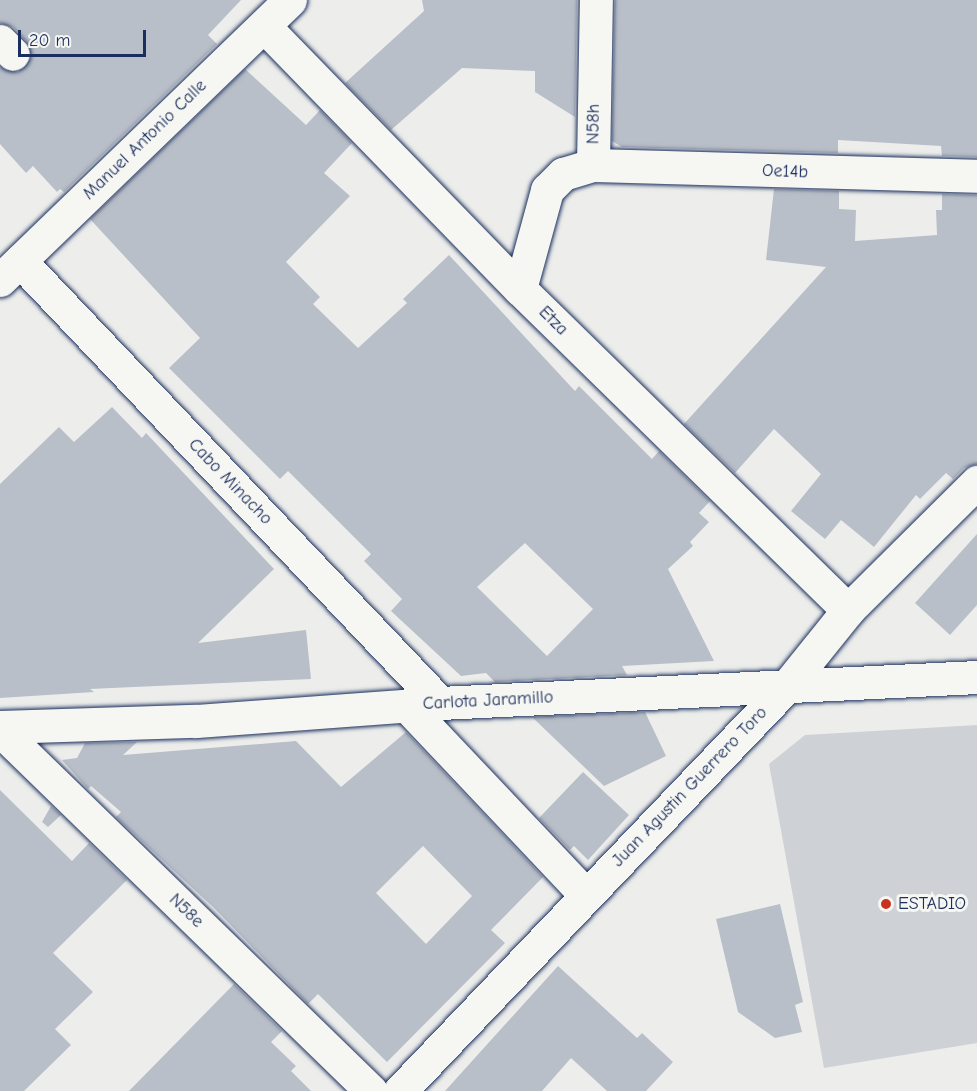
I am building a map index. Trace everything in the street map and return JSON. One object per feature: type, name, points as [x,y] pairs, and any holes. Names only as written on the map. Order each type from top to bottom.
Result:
[{"type":"street","name":"Manuel Antonio Calle","points":[[10,271],[290,0]]},
{"type":"street","name":"N58h","points":[[520,289],[547,190],[563,174],[593,165],[596,0]]},
{"type":"street","name":"Etza","points":[[264,26],[520,289],[848,610]]},
{"type":"street","name":"Oe14b","points":[[593,165],[977,176]]},
{"type":"street","name":"Cabo Minacho","points":[[10,271],[441,703]]},
{"type":"street","name":"Juan Agustin Guerrero Toro","points":[[400,1091],[787,686],[848,610],[977,482]]},
{"type":"street","name":"Carlota Jaramillo","points":[[0,729],[196,721],[441,703],[977,677]]},
{"type":"street","points":[[407,706],[586,896]]},
{"type":"street","name":"N58e","points":[[0,729],[372,1091]]},
{"type":"shaded area","name":"ESTADIO","points":[[977,725],[977,1043],[824,1068],[769,764],[805,735]]},
{"type":"building","points":[[0,0],[241,0],[208,35],[217,44],[64,192],[60,189],[57,192],[33,166],[26,173],[0,144],[0,67],[18,72],[31,58],[26,41],[13,27],[0,23]]},
{"type":"building","points":[[422,0],[577,0],[575,117],[535,92],[535,71],[462,68],[391,130],[345,83],[424,11]]},
{"type":"building","points":[[615,0],[977,0],[977,157],[942,156],[941,146],[838,140],[838,153],[622,147],[612,141]]},
{"type":"building","points":[[245,69],[306,125],[320,110],[352,143],[324,173],[350,196],[286,262],[320,297],[313,304],[358,348],[407,303],[403,299],[449,255],[575,391],[579,386],[652,459],[659,451],[710,501],[699,513],[709,522],[690,542],[693,546],[668,569],[714,661],[622,666],[627,675],[495,682],[486,673],[461,676],[391,611],[402,599],[364,561],[371,554],[288,471],[280,479],[169,368],[200,338],[90,219]],"holes":[[[525,543],[593,609],[547,656],[477,587]]]},
{"type":"building","points":[[774,189],[839,191],[839,209],[856,210],[855,241],[937,235],[936,210],[942,210],[942,194],[977,195],[977,464],[964,468],[953,479],[946,473],[920,499],[916,495],[874,547],[841,520],[825,539],[791,511],[821,474],[774,429],[735,473],[684,424],[826,267],[766,260]]},
{"type":"building","points":[[112,407],[142,438],[146,433],[274,569],[198,643],[306,630],[311,679],[90,689],[94,692],[0,698],[0,484],[59,427],[74,442]]},
{"type":"building","points":[[977,534],[977,605],[950,635],[915,603]]},
{"type":"building","points":[[645,712],[666,756],[604,786],[532,717]]},
{"type":"building","points":[[406,732],[543,877],[491,930],[505,943],[387,1062],[318,994],[308,1004],[214,908],[116,817],[121,812],[91,786],[88,789],[62,760],[77,758],[85,743],[137,742],[123,755],[296,741],[341,787]],"holes":[[[423,846],[472,896],[426,944],[376,893]]]},
{"type":"building","points":[[583,772],[629,815],[588,860],[574,846],[570,850],[539,818]]},
{"type":"building","points":[[0,790],[72,861],[89,843],[127,880],[53,953],[93,992],[55,1029],[71,1045],[24,1091],[0,1091]]},
{"type":"building","points":[[51,806],[61,815],[48,827],[42,822]]},
{"type":"building","points":[[780,904],[803,1002],[795,1005],[802,1032],[775,1038],[738,1012],[716,919]]},
{"type":"building","points":[[558,966],[637,1038],[642,1033],[673,1062],[646,1091],[607,1091],[571,1058],[542,1091],[445,1091]]},
{"type":"building","points":[[234,984],[282,1031],[271,1042],[296,1066],[291,1071],[311,1091],[129,1091]]},
{"type":"place","name":"ESTADIO","points":[[886,904]]}]
